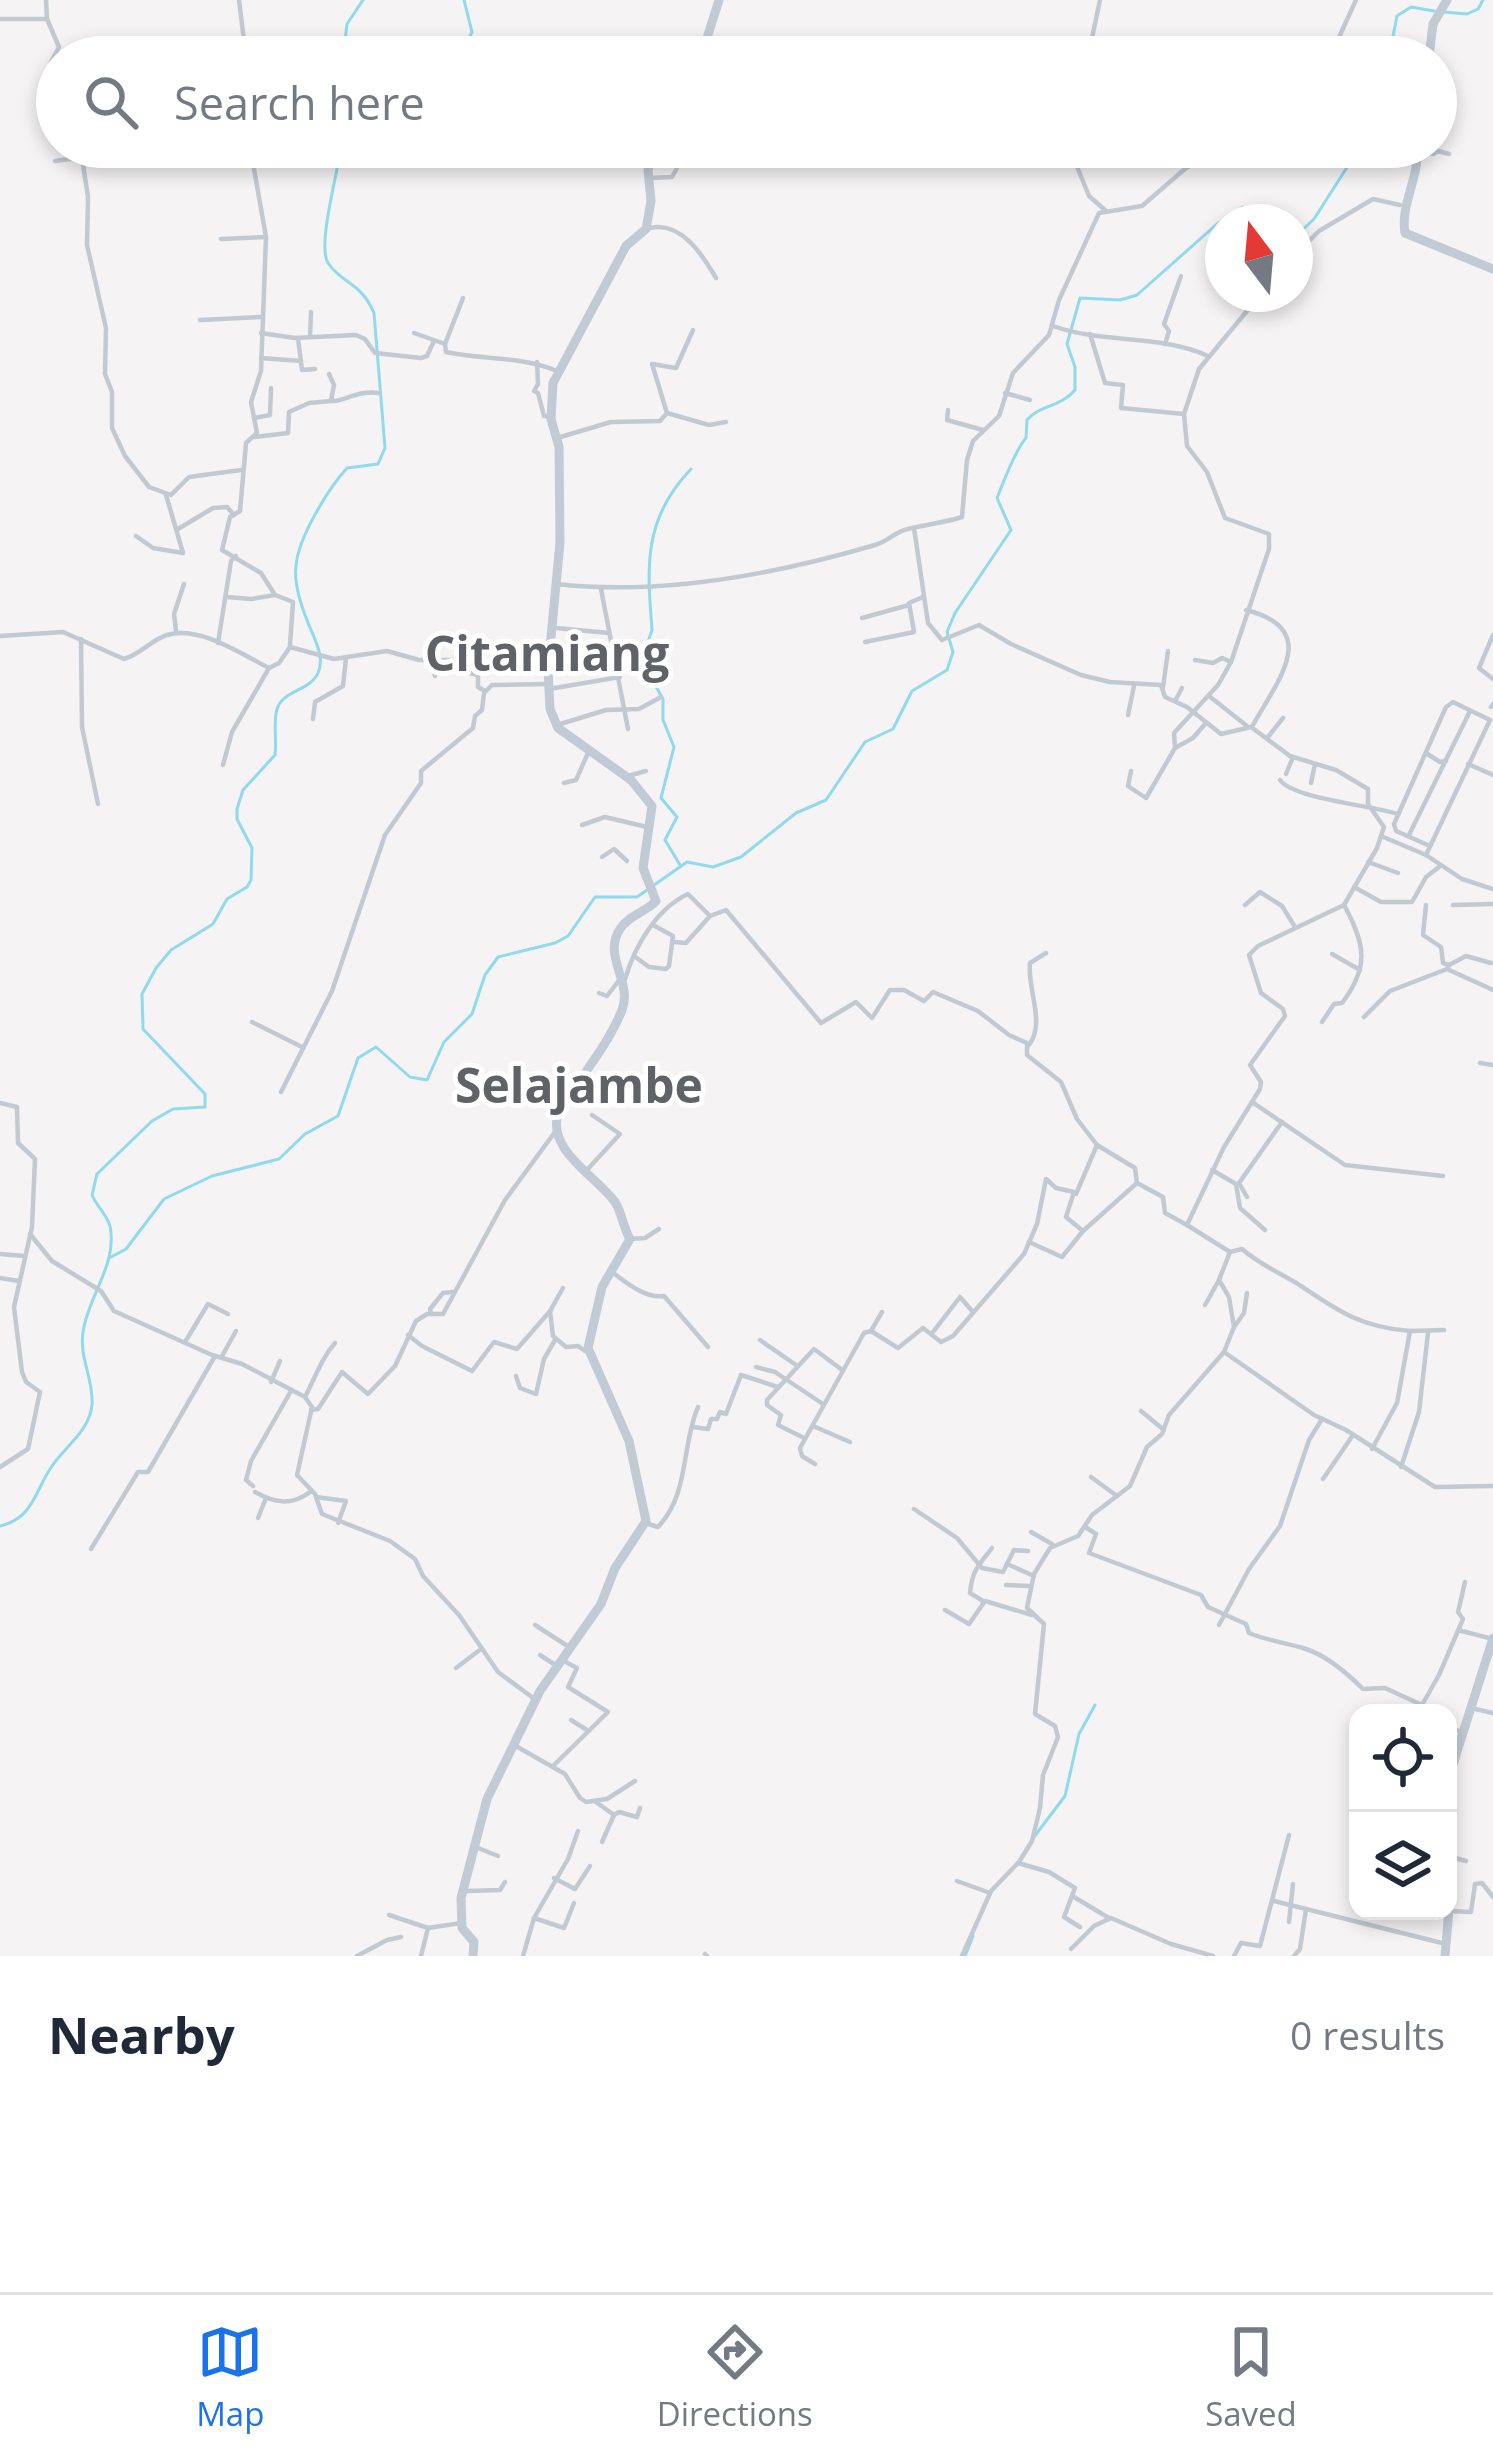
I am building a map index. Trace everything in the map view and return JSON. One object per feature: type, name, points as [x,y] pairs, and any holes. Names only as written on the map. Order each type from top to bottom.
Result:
[{"type":"street","points":[[46,0],[54,36]]},
{"type":"street","points":[[239,0],[243,36]]},
{"type":"street","points":[[708,36],[719,0]]},
{"type":"street","points":[[1092,36],[1100,0]]},
{"type":"street","points":[[1340,36],[1356,0]]},
{"type":"street","points":[[1431,36],[1432,24],[1447,0]]},
{"type":"street","points":[[0,19],[47,19]]},
{"type":"street","points":[[84,168],[87,245],[106,328],[105,374],[112,392],[112,428],[145,483],[166,495],[174,494],[189,476],[244,470]]},
{"type":"street","points":[[254,168],[266,237],[259,381],[252,395],[255,437]]},
{"type":"street","points":[[650,168],[655,227]]},
{"type":"street","points":[[648,178],[672,177],[676,168]]},
{"type":"street","points":[[1078,168],[1089,196],[1105,210]]},
{"type":"street","points":[[555,584],[648,587],[800,563],[880,544],[914,528],[964,515],[967,460],[975,436],[999,416],[1010,377],[1043,344],[1093,225],[1105,210],[1142,206],[1188,168]]},
{"type":"street","points":[[1418,168],[1405,213],[1405,233],[1493,269]]},
{"type":"street","points":[[1313,237],[1373,199],[1400,205]]},
{"type":"street","points":[[655,227],[695,248],[716,278]]},
{"type":"street","points":[[623,981],[614,953],[616,935],[629,919],[655,904],[643,870],[650,800],[626,776],[557,725],[548,656],[560,542],[557,438],[551,416],[560,364],[624,250],[655,227]]},
{"type":"street","points":[[221,239],[266,237]]},
{"type":"street","points":[[1165,344],[1169,330],[1164,325],[1181,276]]},
{"type":"street","points":[[463,298],[444,351],[537,362],[560,372]]},
{"type":"street","points":[[310,337],[311,312]]},
{"type":"street","points":[[1175,748],[1173,734],[1232,662],[1269,549],[1270,536],[1225,518],[1207,472],[1187,446],[1184,414],[1199,369],[1246,312]]},
{"type":"street","points":[[200,320],[261,317]]},
{"type":"street","points":[[1053,326],[1188,347],[1208,356]]},
{"type":"street","points":[[667,413],[652,364],[676,368],[693,330]]},
{"type":"street","points":[[261,333],[298,338],[356,335],[375,353],[421,358],[434,341]]},
{"type":"street","points":[[414,333],[445,344]]},
{"type":"street","points":[[1090,334],[1105,383],[1123,385],[1121,408],[1184,414]]},
{"type":"street","points":[[298,338],[303,370],[315,369]]},
{"type":"street","points":[[261,358],[301,361]]},
{"type":"street","points":[[537,362],[534,391],[544,416],[551,416]]},
{"type":"street","points":[[328,374],[334,385],[332,401]]},
{"type":"street","points":[[254,418],[269,415],[271,388]]},
{"type":"street","points":[[234,515],[240,513],[246,443],[255,437],[288,433],[289,412],[309,403],[340,401],[357,392],[379,393]]},
{"type":"street","points":[[1005,393],[1030,400]]},
{"type":"street","points":[[948,410],[947,420],[983,430]]},
{"type":"street","points":[[667,413],[709,425],[727,422]]},
{"type":"street","points":[[557,438],[586,427],[660,421],[667,413]]},
{"type":"street","points":[[136,536],[153,548],[181,554],[184,549],[166,495]]},
{"type":"street","points":[[178,529],[218,506],[234,515]]},
{"type":"street","points":[[234,515],[221,550],[261,573],[275,596]]},
{"type":"street","points":[[914,528],[929,628],[942,640],[979,625],[1071,672],[1163,687]]},
{"type":"street","points":[[218,643],[231,561],[236,556]]},
{"type":"street","points":[[177,633],[174,618],[184,584]]},
{"type":"street","points":[[601,589],[628,729]]},
{"type":"street","points":[[223,765],[232,732],[269,668],[284,659],[290,647],[295,606],[275,596],[226,596]]},
{"type":"street","points":[[862,618],[922,597]]},
{"type":"street","points":[[866,641],[914,632],[910,605]]},
{"type":"street","points":[[1168,650],[1164,696],[1224,734],[1249,726],[1279,678],[1290,645],[1288,633],[1277,621],[1246,610]]},
{"type":"street","points":[[550,628],[609,633]]},
{"type":"street","points":[[0,635],[52,630],[124,659],[177,633],[218,643],[269,668]]},
{"type":"street","points":[[1493,635],[1479,669],[1493,679]]},
{"type":"street","points":[[81,639],[82,727],[98,803]]},
{"type":"street","points":[[290,647],[327,658],[387,651],[431,661],[454,660],[474,649],[548,656]]},
{"type":"street","points":[[313,719],[315,702],[343,686],[346,658]]},
{"type":"street","points":[[454,660],[456,670],[478,675],[478,686],[486,691]]},
{"type":"street","points":[[1195,660],[1232,662]]},
{"type":"street","points":[[431,661],[435,676]]},
{"type":"street","points":[[281,1092],[332,991],[386,836],[420,784],[421,771],[474,727],[486,691],[495,684],[549,687],[620,676]]},
{"type":"street","points":[[1128,715],[1134,683]]},
{"type":"street","points":[[1175,701],[1182,688]]},
{"type":"street","points":[[1186,1225],[1262,1085],[1250,1065],[1285,1014],[1261,993],[1250,955],[1258,946],[1344,905],[1382,836],[1383,823],[1368,804],[1369,792],[1361,783],[1293,758],[1209,695]]},
{"type":"street","points":[[557,725],[605,710],[639,709],[661,697]]},
{"type":"street","points":[[1426,855],[1491,720],[1453,702],[1448,704],[1398,814],[1395,830],[1430,846]]},
{"type":"street","points":[[1408,836],[1470,711]]},
{"type":"street","points":[[1268,737],[1283,718]]},
{"type":"street","points":[[1131,771],[1128,786],[1146,798],[1175,748],[1206,723]]},
{"type":"street","points":[[1484,731],[1493,735]]},
{"type":"street","points":[[564,783],[578,778],[589,753]]},
{"type":"street","points":[[1426,753],[1440,762],[1446,760]]},
{"type":"street","points":[[1286,774],[1293,758]]},
{"type":"street","points":[[1311,783],[1315,764]]},
{"type":"street","points":[[1468,764],[1493,775]]},
{"type":"street","points":[[626,776],[646,771]]},
{"type":"street","points":[[1415,779],[1432,788]]},
{"type":"street","points":[[1280,780],[1290,791],[1398,814]]},
{"type":"street","points":[[582,825],[605,818],[647,827]]},
{"type":"street","points":[[1382,836],[1426,855],[1462,879],[1493,889]]},
{"type":"street","points":[[602,856],[614,849],[627,861]]},
{"type":"street","points":[[1368,862],[1398,873]]},
{"type":"street","points":[[1354,887],[1381,902],[1412,902],[1426,877],[1442,866]]},
{"type":"street","points":[[1245,904],[1262,890],[1282,906],[1294,927]]},
{"type":"street","points":[[311,1410],[318,1409],[341,1372],[370,1392],[395,1366],[416,1321],[430,1314],[441,1316],[512,1190],[555,1132],[558,1114],[622,1009],[623,981],[652,925],[687,893],[710,916]]},
{"type":"street","points":[[1454,905],[1493,904]]},
{"type":"street","points":[[1322,1022],[1354,987],[1360,970],[1361,940],[1344,905]]},
{"type":"street","points":[[1426,905],[1424,937],[1442,947],[1443,962],[1493,990]]},
{"type":"street","points":[[673,942],[686,943],[710,916],[725,909],[821,1023],[856,1001],[872,1018],[890,990],[924,1001],[933,992],[978,1012],[1029,1045]]},
{"type":"street","points":[[633,956],[649,967],[666,969],[672,934],[652,925]]},
{"type":"street","points":[[1046,953],[1030,963],[1037,1027],[1027,1055],[1060,1082],[1077,1119],[1097,1144],[1136,1168],[1137,1183]]},
{"type":"street","points":[[1332,954],[1360,970]]},
{"type":"street","points":[[1364,1017],[1390,991],[1466,956],[1491,963]]},
{"type":"street","points":[[599,993],[607,996],[623,981]]},
{"type":"street","points":[[252,1022],[302,1047]]},
{"type":"street","points":[[1480,1063],[1493,1065]]},
{"type":"street","points":[[1252,1102],[1345,1165],[1443,1176]]},
{"type":"street","points":[[0,1103],[17,1107],[18,1142],[35,1159],[31,1234],[14,1304],[19,1359],[26,1382],[40,1392],[28,1448],[0,1467]]},
{"type":"street","points":[[586,1171],[620,1134],[592,1115]]},
{"type":"street","points":[[1247,1197],[1239,1183],[1282,1122]]},
{"type":"street","points":[[555,1132],[559,1143],[618,1206],[630,1239]]},
{"type":"street","points":[[1083,1231],[1066,1217],[1097,1144]]},
{"type":"street","points":[[1212,1170],[1236,1184],[1240,1207],[1265,1230]]},
{"type":"street","points":[[871,1331],[898,1348],[922,1328],[945,1342],[1014,1269],[1030,1242],[1046,1179],[1075,1196]]},
{"type":"street","points":[[1137,1183],[1163,1197],[1165,1213],[1230,1252],[1242,1249],[1254,1262],[1346,1317],[1410,1330],[1444,1330]]},
{"type":"street","points":[[1030,1242],[1062,1256],[1137,1183]]},
{"type":"street","points":[[630,1239],[645,1238],[659,1228]]},
{"type":"street","points":[[31,1234],[47,1256],[97,1289],[114,1311],[305,1397],[311,1410],[297,1472],[322,1514],[385,1539],[411,1556],[424,1579],[459,1615],[510,1684],[536,1700]]},
{"type":"street","points":[[485,1956],[474,1950],[461,1923],[461,1892],[487,1799],[536,1700],[602,1604],[615,1568],[645,1523],[629,1442],[589,1355],[589,1334],[611,1271],[630,1239]]},
{"type":"street","points":[[1205,1305],[1230,1252]]},
{"type":"street","points":[[0,1254],[24,1256]]},
{"type":"street","points":[[611,1271],[634,1288],[665,1297],[708,1348]]},
{"type":"street","points":[[0,1278],[19,1280]]},
{"type":"street","points":[[1219,1280],[1229,1297],[1234,1328]]},
{"type":"street","points":[[408,1335],[472,1371],[494,1342],[517,1349],[551,1310],[563,1288]]},
{"type":"street","points":[[430,1314],[442,1293],[453,1292]]},
{"type":"street","points":[[1032,1615],[1027,1607],[1034,1576],[1054,1544],[1076,1537],[1093,1515],[1132,1484],[1146,1449],[1164,1430],[1171,1413],[1224,1352],[1244,1313],[1246,1292]]},
{"type":"street","points":[[931,1334],[960,1297],[973,1312]]},
{"type":"street","points":[[185,1342],[208,1304],[228,1314]]},
{"type":"street","points":[[517,1376],[520,1388],[536,1394],[544,1359],[555,1340],[551,1310]]},
{"type":"street","points":[[815,1463],[800,1454],[804,1438],[864,1333],[871,1331],[882,1312]]},
{"type":"street","points":[[1372,1448],[1397,1403],[1410,1330]]},
{"type":"street","points":[[1401,1467],[1420,1408],[1428,1330]]},
{"type":"street","points":[[91,1549],[138,1472],[148,1472],[173,1435],[236,1331]]},
{"type":"street","points":[[555,1340],[567,1348],[578,1346],[589,1355]]},
{"type":"street","points":[[760,1340],[796,1365]]},
{"type":"street","points":[[305,1397],[335,1343]]},
{"type":"street","points":[[804,1438],[778,1426],[781,1414],[766,1405],[796,1365],[817,1349],[842,1370]]},
{"type":"street","points":[[1224,1352],[1322,1419],[1438,1488],[1493,1486]]},
{"type":"street","points":[[271,1382],[280,1361]]},
{"type":"street","points":[[755,1367],[775,1372],[823,1404]]},
{"type":"street","points":[[693,1427],[708,1429],[711,1419],[717,1419],[720,1412],[726,1414],[741,1375],[778,1388]]},
{"type":"street","points":[[291,1391],[251,1461],[246,1480],[266,1498],[295,1502],[314,1494],[346,1502],[338,1522]]},
{"type":"street","points":[[645,1523],[658,1527],[668,1515],[685,1474],[698,1407]]},
{"type":"street","points":[[1141,1411],[1164,1430]]},
{"type":"street","points":[[1220,1625],[1249,1569],[1280,1526],[1309,1440],[1322,1419]]},
{"type":"street","points":[[813,1426],[850,1442]]},
{"type":"street","points":[[1323,1479],[1353,1435]]},
{"type":"street","points":[[1091,1477],[1117,1496]]},
{"type":"street","points":[[258,1518],[266,1498]]},
{"type":"street","points":[[914,1509],[957,1538],[982,1568],[1000,1572],[1014,1550],[1028,1551]]},
{"type":"street","points":[[1084,1527],[1096,1534],[1089,1553]]},
{"type":"street","points":[[1031,1532],[1054,1544]]},
{"type":"street","points":[[962,1956],[990,1893],[1032,1841],[1042,1775],[1058,1735],[1055,1726],[1035,1714],[1044,1622],[970,1593],[977,1562],[992,1548]]},
{"type":"street","points":[[1078,1548],[1196,1592],[1208,1607],[1246,1624],[1249,1633],[1304,1648],[1350,1676],[1363,1690],[1385,1688],[1413,1704]]},
{"type":"street","points":[[1007,1564],[1034,1576]]},
{"type":"street","points":[[1424,1704],[1458,1630],[1465,1582]]},
{"type":"street","points":[[1006,1585],[1031,1586]]},
{"type":"street","points":[[945,1610],[969,1624],[982,1601]]},
{"type":"street","points":[[535,1625],[569,1647]]},
{"type":"street","points":[[1457,1754],[1493,1638],[1458,1630]]},
{"type":"street","points":[[455,1667],[481,1649]]},
{"type":"street","points":[[540,1655],[577,1668],[568,1687],[608,1711],[553,1766]]},
{"type":"street","points":[[1471,1708],[1493,1714]]},
{"type":"street","points":[[571,1720],[587,1730]]},
{"type":"street","points":[[1457,1730],[1464,1733]]},
{"type":"street","points":[[514,1745],[571,1778],[581,1800],[596,1802],[614,1815]]},
{"type":"street","points":[[596,1802],[635,1781]]},
{"type":"street","points":[[602,1842],[614,1815],[638,1817],[640,1808]]},
{"type":"street","points":[[523,1956],[535,1918],[578,1831]]},
{"type":"street","points":[[1234,1956],[1239,1944],[1260,1946],[1289,1835]]},
{"type":"street","points":[[472,1846],[498,1856]]},
{"type":"street","points":[[1457,1858],[1466,1861]]},
{"type":"street","points":[[1018,1863],[1076,1889],[1064,1917],[1080,1927]]},
{"type":"street","points":[[554,1878],[575,1889],[590,1866]]},
{"type":"street","points":[[957,1881],[990,1893]]},
{"type":"street","points":[[1457,1911],[1471,1912],[1472,1890],[1493,1881]]},
{"type":"street","points":[[461,1892],[500,1890],[505,1882]]},
{"type":"street","points":[[1482,1883],[1493,1897]]},
{"type":"street","points":[[1289,1922],[1293,1884]]},
{"type":"street","points":[[1074,1897],[1109,1918],[1214,1956]]},
{"type":"street","points":[[1274,1901],[1446,1950],[1448,1920]]},
{"type":"street","points":[[535,1918],[564,1928],[574,1903]]},
{"type":"street","points":[[1294,1956],[1300,1948],[1306,1910]]},
{"type":"street","points":[[389,1915],[428,1928],[461,1923]]},
{"type":"street","points":[[1071,1949],[1109,1918]]},
{"type":"street","points":[[421,1956],[428,1928]]},
{"type":"street","points":[[357,1956],[401,1937]]},
{"type":"waterway","points":[[346,36],[347,24],[363,0]]},
{"type":"waterway","points":[[464,0],[470,36]]},
{"type":"waterway","points":[[1444,12],[1467,14],[1483,0]]},
{"type":"waterway","points":[[1393,36],[1397,16],[1411,7],[1434,11]]},
{"type":"waterway","points":[[0,1526],[27,1510],[90,1415],[83,1332],[111,1240],[108,1221],[92,1195],[97,1174],[152,1121],[173,1109],[205,1107],[205,1094],[143,1029],[142,994],[171,950],[213,924],[227,899],[251,880],[252,848],[237,819],[243,790],[275,755],[280,703],[309,684],[320,666],[297,586],[302,542],[339,477],[347,468],[378,464],[385,448],[374,313],[363,295],[333,270],[325,254],[337,168]]},
{"type":"waterway","points":[[1313,220],[1347,168]]},
{"type":"waterway","points":[[111,1257],[126,1249],[164,1199],[212,1176],[279,1159],[305,1134],[338,1116],[358,1058],[376,1047],[410,1077],[427,1080],[444,1042],[472,1014],[485,975],[498,957],[568,936],[595,897],[637,897],[687,862],[713,867],[741,857],[796,813],[826,800],[865,742],[893,729],[912,691],[947,670],[953,652],[947,632],[955,613],[1011,530],[997,498],[1026,438],[1027,420],[1075,390],[1075,367],[1067,344],[1080,298],[1120,300],[1137,295],[1205,235]]},
{"type":"waterway","points":[[680,865],[665,840],[677,817],[661,798],[674,747],[663,720],[663,699],[651,678],[656,657],[648,642],[652,630],[649,564],[664,506],[691,469]]},
{"type":"waterway","points":[[1034,1837],[1065,1796],[1079,1734],[1095,1705]]},
{"type":"waterway","points":[[965,1956],[973,1936]]},
{"type":"district","name":"Citamiang","points":[[547,654]]},
{"type":"district","name":"Selajambe","points":[[579,1086]]}]
